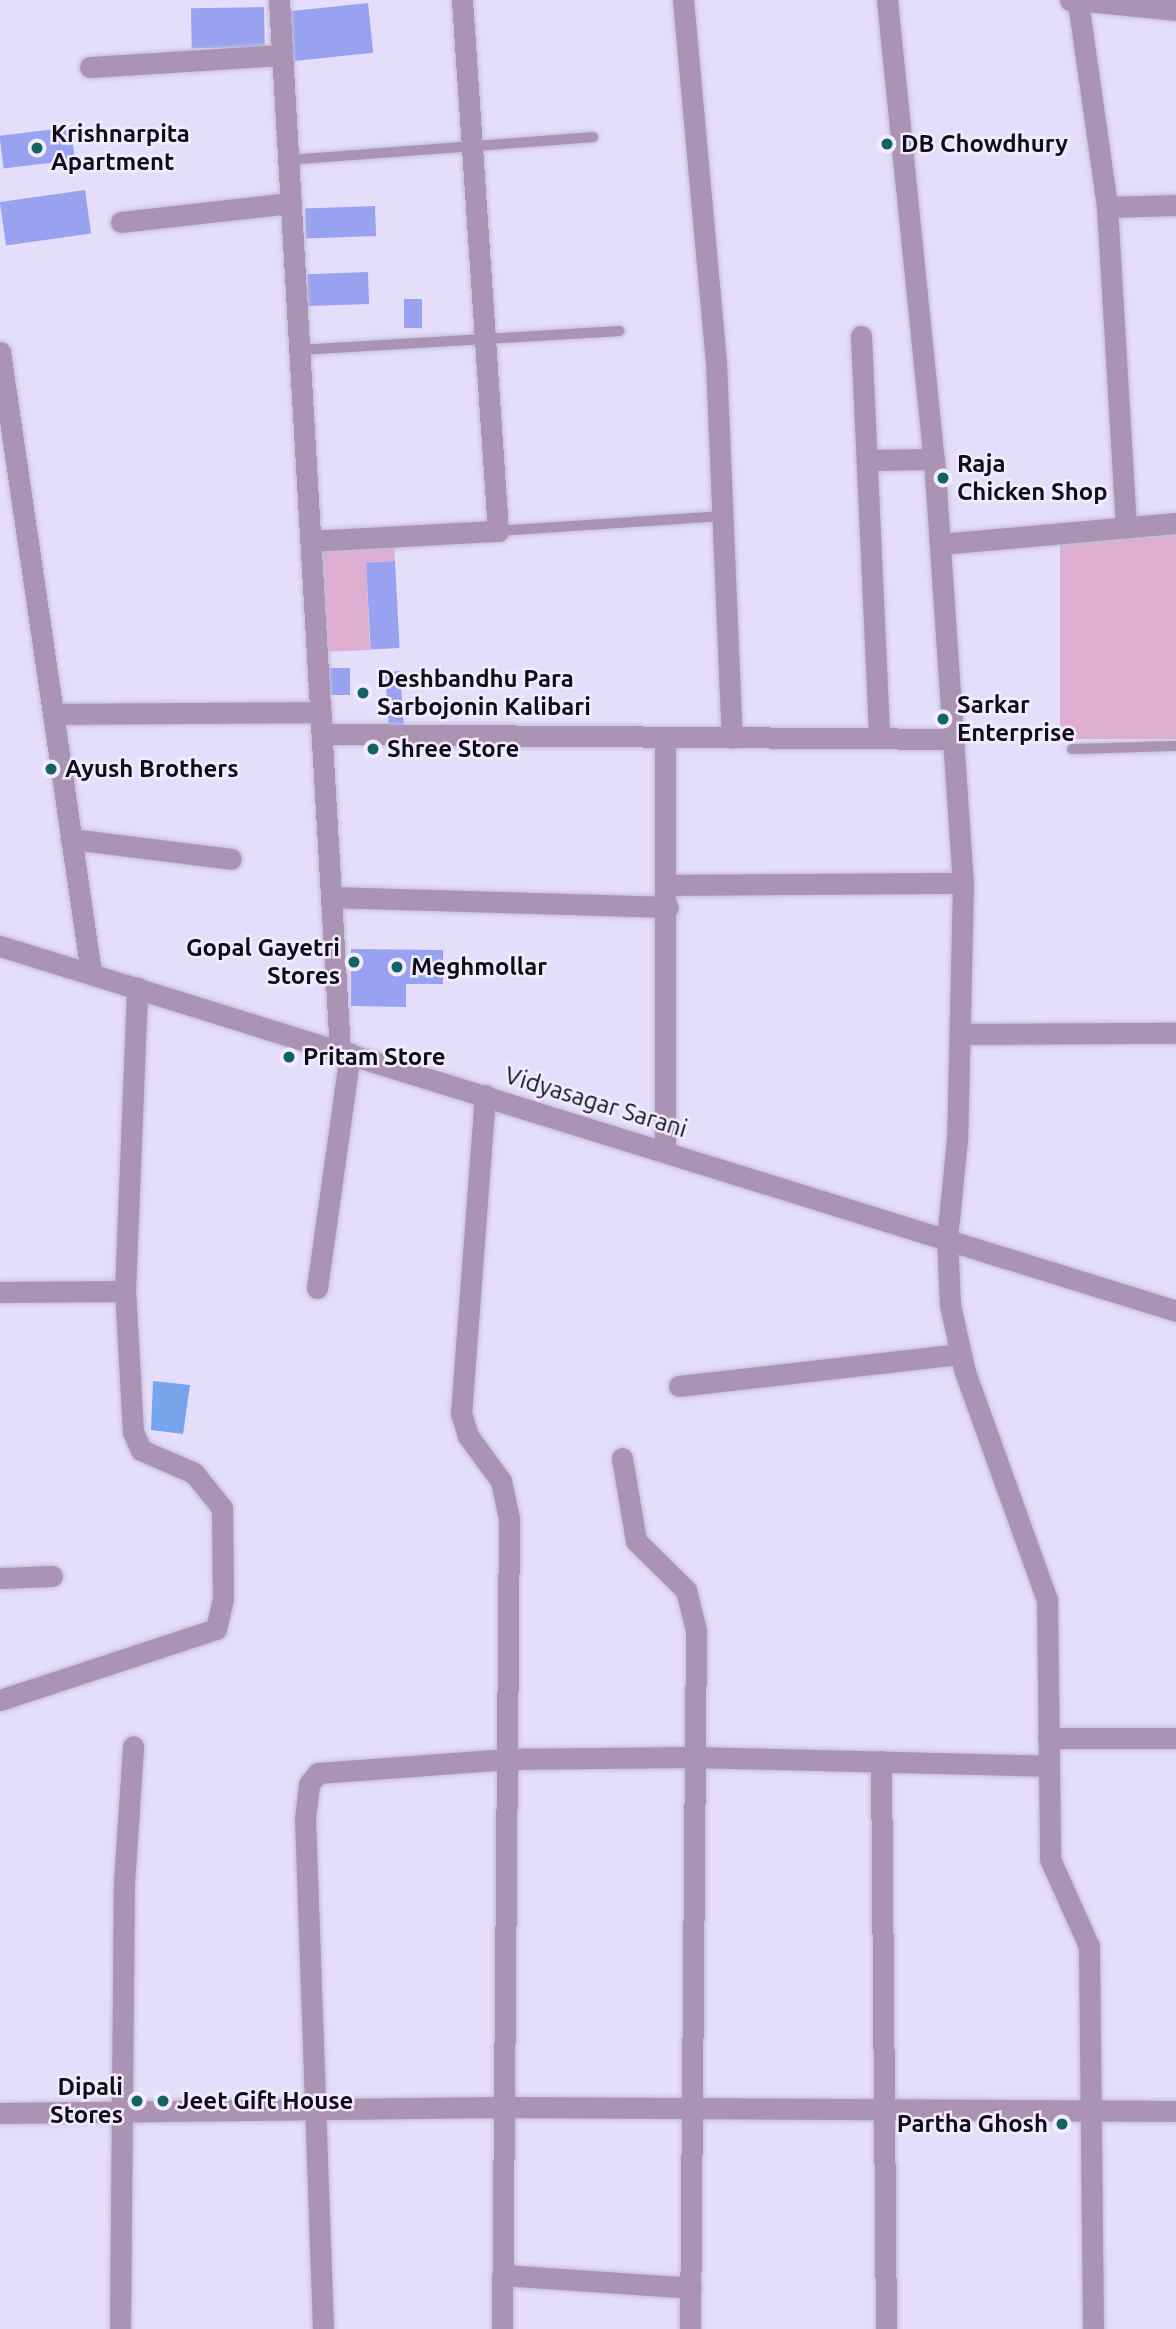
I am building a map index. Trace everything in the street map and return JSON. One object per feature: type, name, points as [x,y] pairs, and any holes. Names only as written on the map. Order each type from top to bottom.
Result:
[{"type":"street","points":[[279,0],[332,897],[345,1052],[317,1288]]},
{"type":"street","points":[[311,541],[498,531],[462,0]]},
{"type":"street","points":[[683,0],[716,362],[732,738]]},
{"type":"street","points":[[887,0],[933,459],[955,738],[963,883],[961,1034],[947,1238],[959,1354],[1043,1580],[1050,1859],[1089,1946],[1093,2329]]},
{"type":"street","points":[[1126,527],[1107,207],[1076,1],[1176,10]]},
{"type":"street","points":[[90,67],[282,55]]},
{"type":"street","points":[[121,222],[291,203]]},
{"type":"street","points":[[1107,207],[1176,205]]},
{"type":"street","points":[[861,337],[870,460],[879,738]]},
{"type":"street","points":[[0,352],[91,973]]},
{"type":"street","points":[[870,460],[933,459]]},
{"type":"street","points":[[940,544],[1176,523]]},
{"type":"street","points":[[53,714],[665,737],[955,738]]},
{"type":"street","points":[[665,737],[668,907],[665,1151]]},
{"type":"street","points":[[71,839],[231,859]]},
{"type":"street","points":[[667,885],[963,883]]},
{"type":"street","points":[[332,897],[668,907]]},
{"type":"street","name":"Vidyasagar Sarani","points":[[0,946],[1176,1311]]},
{"type":"street","points":[[0,1700],[216,1629],[226,1566],[222,1507],[194,1473],[136,1443],[125,1291],[137,987]]},
{"type":"street","points":[[961,1034],[1176,1033]]},
{"type":"street","points":[[485,1095],[461,1413],[468,1436],[507,1498],[502,2329]]},
{"type":"street","points":[[0,1292],[125,1291]]},
{"type":"street","points":[[679,1387],[959,1354]]},
{"type":"street","points":[[622,1458],[636,1541],[643,1554],[675,1577],[691,1604],[690,2329]]},
{"type":"street","points":[[0,1578],[52,1576]]},
{"type":"street","points":[[1048,1738],[1176,1738]]},
{"type":"street","points":[[120,2329],[120,2112],[133,1746]]},
{"type":"street","points":[[323,2329],[309,1784],[332,1769],[507,1759],[691,1756],[1047,1766]]},
{"type":"street","points":[[881,1761],[881,2112],[886,2329]]},
{"type":"street","points":[[0,2113],[503,2107],[692,2111],[1176,2111]]},
{"type":"street","points":[[502,2276],[691,2288]]},
{"type":"lane","points":[[288,160],[593,137]]},
{"type":"lane","points":[[300,350],[619,331]]},
{"type":"lane","points":[[498,531],[722,516]]},
{"type":"lane","points":[[1072,749],[1176,746]]},
{"type":"shaded area","points":[[1060,530],[1176,530],[1176,739],[1060,739]]},
{"type":"shaded area","points":[[394,546],[395,561],[366,562],[370,650],[320,652],[315,559],[322,550]]},
{"type":"water","points":[[153,1381],[190,1385],[183,1434],[151,1430]]},
{"type":"building","points":[[368,3],[373,53],[293,61],[287,11]]},
{"type":"building","points":[[264,7],[265,47],[192,48],[191,8]]},
{"type":"building","name":"Krishnarpita Apartment","points":[[71,127],[75,160],[4,169],[0,136]]},
{"type":"building","points":[[85,190],[91,234],[6,246],[0,202]]},
{"type":"building","points":[[375,206],[376,236],[306,238],[305,208]]},
{"type":"building","points":[[368,272],[369,304],[308,306],[307,274]]},
{"type":"building","points":[[404,299],[422,299],[422,328],[404,328]]},
{"type":"building","points":[[395,561],[400,648],[371,649],[366,563]]},
{"type":"building","points":[[324,668],[350,668],[350,695],[324,695]]},
{"type":"building","points":[[400,671],[404,730],[389,731],[385,672]]},
{"type":"building","name":"Meghmollar","points":[[351,949],[443,950],[443,984],[406,984],[406,1007],[351,1006]]},
{"type":"place","name":"DB Chowdhury","points":[[887,144]]},
{"type":"place","name":"Krishnarpita Apartment","points":[[37,148]]},
{"type":"place","name":"Raja Chicken Shop","points":[[943,478]]},
{"type":"place","name":"Deshbandhu Para Sarbojonin Kalibari","points":[[363,693]]},
{"type":"place","name":"Sarkar Enterprise","points":[[943,719]]},
{"type":"place","name":"Shree Store","points":[[373,749]]},
{"type":"place","name":"Ayush Brothers","points":[[51,769]]},
{"type":"place","name":"Gopal Gayetri Stores","points":[[354,962]]},
{"type":"place","name":"Meghmollar","points":[[397,967]]},
{"type":"place","name":"Pritam Store","points":[[289,1057]]},
{"type":"place","name":"Dipali Stores","points":[[137,2101]]},
{"type":"place","name":"Jeet Gift House","points":[[163,2101]]},
{"type":"place","name":"Partha Ghosh","points":[[1062,2124]]}]
